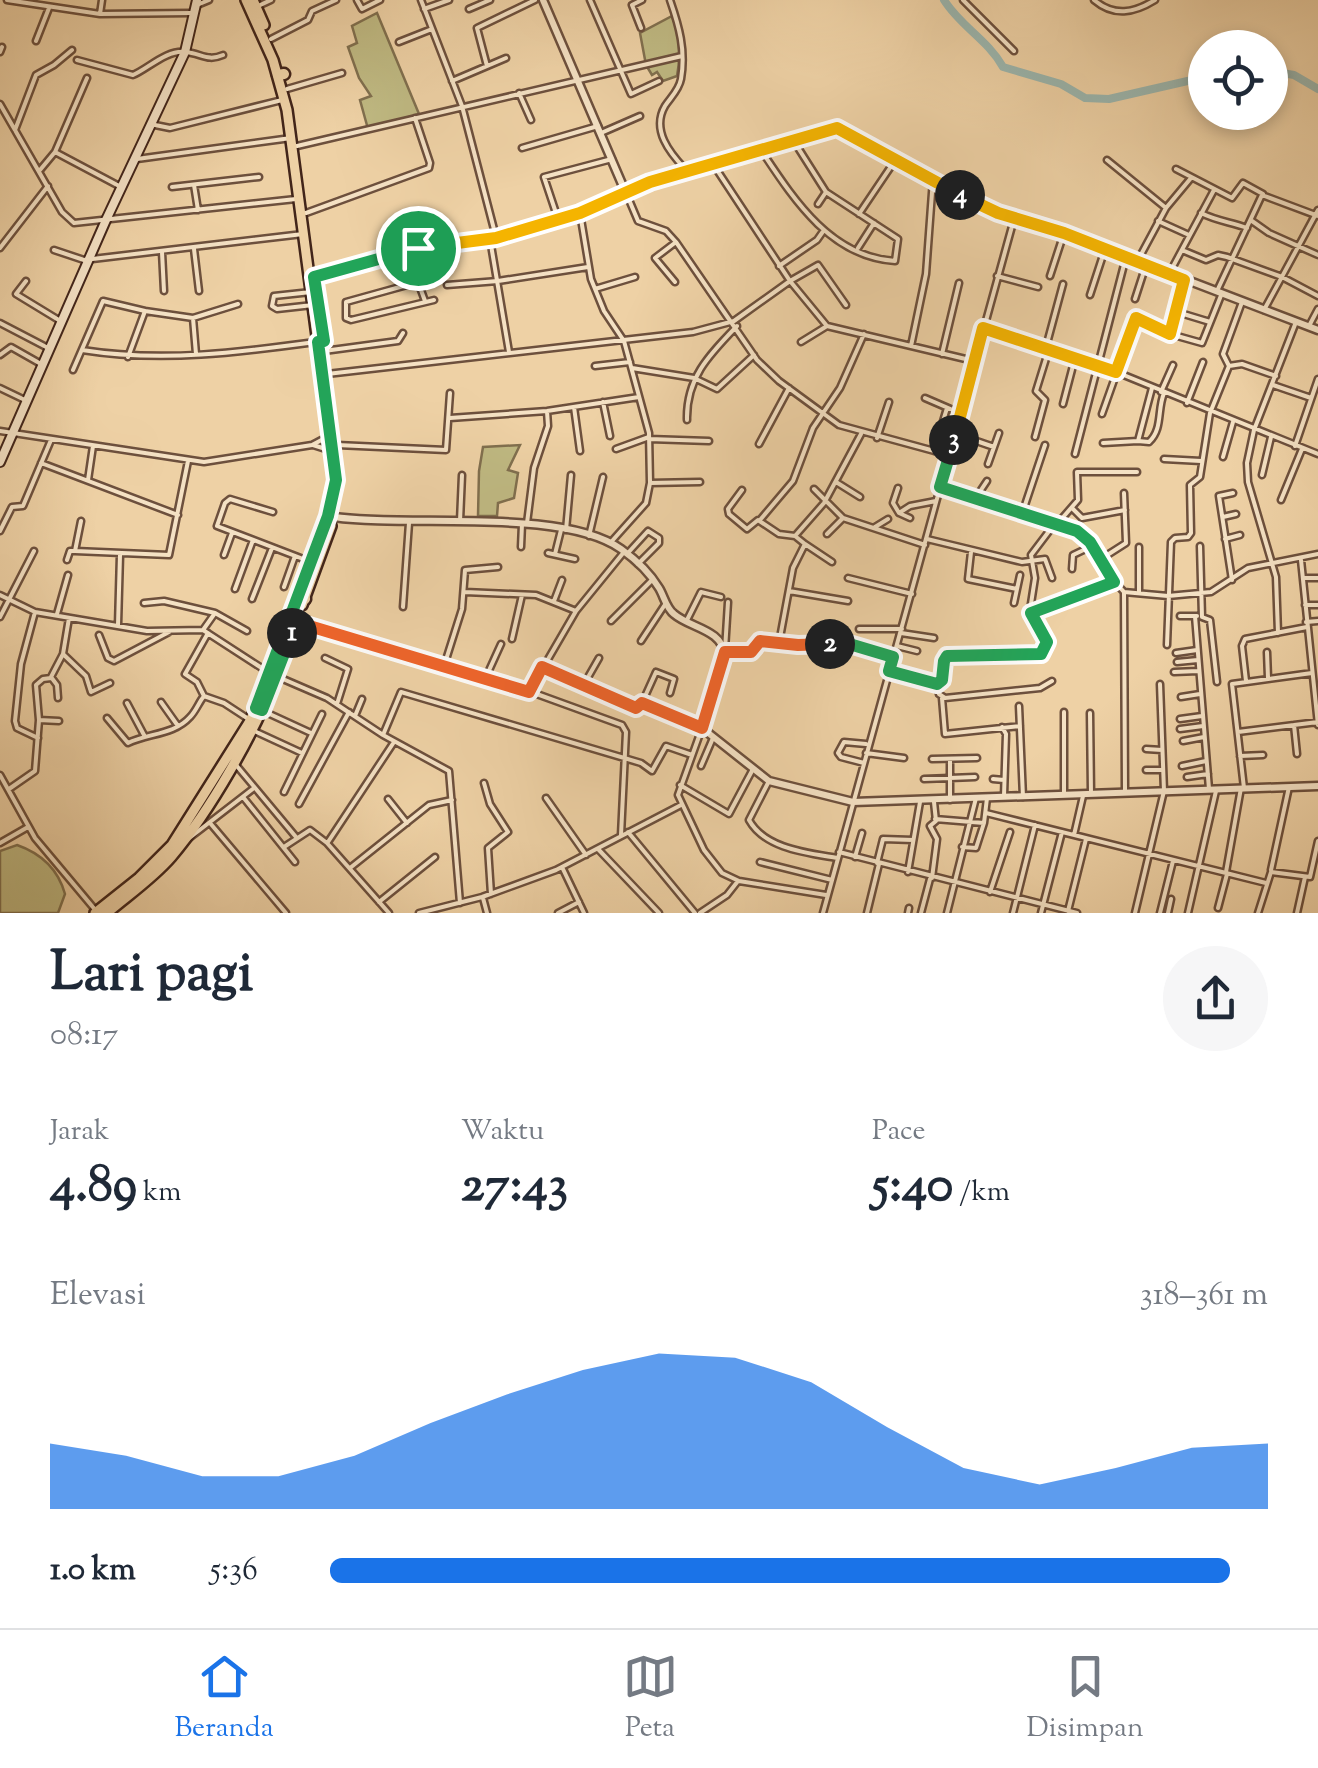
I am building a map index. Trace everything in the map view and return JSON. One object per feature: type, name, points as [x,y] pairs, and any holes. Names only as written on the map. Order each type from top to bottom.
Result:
[{"type":"main road","points":[[252,2],[271,39],[286,94],[306,213],[334,448],[334,495],[296,622],[273,675]]},
{"type":"main road","points":[[252,2],[281,74]]},
{"type":"main road","points":[[0,462],[185,52],[196,6]]},
{"type":"main road","points":[[100,913],[172,844],[251,725],[334,518],[341,485],[298,199],[294,142]]},
{"type":"main road","points":[[100,913],[164,864],[234,762],[251,725]]},
{"type":"street","points":[[7,0],[100,14],[196,6],[210,0]]},
{"type":"street","points":[[100,14],[102,0]]},
{"type":"street","points":[[252,2],[271,0]]},
{"type":"street","points":[[271,39],[336,0]]},
{"type":"street","points":[[357,0],[362,10],[380,0]]},
{"type":"street","points":[[420,0],[462,106],[493,238],[509,352]]},
{"type":"street","points":[[424,10],[448,0]]},
{"type":"street","points":[[469,10],[490,0]]},
{"type":"street","points":[[486,66],[476,28],[535,0]]},
{"type":"street","points":[[543,0],[638,221],[666,231],[676,242],[754,355],[839,426],[949,455]]},
{"type":"street","points":[[590,0],[632,94],[659,81]]},
{"type":"street","points":[[640,28],[632,5],[642,0]]},
{"type":"street","points":[[670,0],[682,38],[682,56],[679,85],[660,122],[671,156],[685,170],[694,170]]},
{"type":"street","points":[[963,0],[1014,51]]},
{"type":"street","points":[[1094,0],[1118,12],[1138,10],[1155,0]]},
{"type":"street","points":[[36,41],[49,8]]},
{"type":"street","points":[[399,42],[432,28]]},
{"type":"street","points":[[14,130],[36,75],[72,50]]},
{"type":"street","points":[[78,60],[133,75],[164,56],[185,52],[212,60],[223,55]]},
{"type":"street","points":[[134,160],[294,142],[682,56]]},
{"type":"street","points":[[452,80],[506,58]]},
{"type":"street","points":[[150,124],[170,128],[342,73]]},
{"type":"street","points":[[39,171],[56,152],[87,78]]},
{"type":"street","points":[[519,93],[531,120]]},
{"type":"street","points":[[1,108],[70,220],[78,224],[298,199]]},
{"type":"street","points":[[522,148],[640,116]]},
{"type":"street","points":[[306,213],[429,168],[415,118]]},
{"type":"street","points":[[314,277],[418,248],[493,238],[580,213],[625,191],[837,128],[974,203],[1064,233],[1318,330]]},
{"type":"street","points":[[761,150],[803,212],[824,230],[857,250],[896,259],[900,241],[826,192],[792,139]]},
{"type":"street","points":[[56,152],[122,187]]},
{"type":"street","points":[[558,219],[544,177],[612,159]]},
{"type":"street","points":[[860,214],[896,159]]},
{"type":"street","points":[[1107,160],[1166,208]]},
{"type":"street","points":[[713,164],[779,266],[826,326],[975,362]]},
{"type":"street","points":[[1176,169],[1232,198],[1243,183],[1317,214],[1264,310]]},
{"type":"street","points":[[172,187],[259,177]]},
{"type":"street","points":[[1137,262],[1166,208],[1191,177]]},
{"type":"street","points":[[911,346],[926,274],[933,179]]},
{"type":"street","points":[[194,185],[198,210]]},
{"type":"street","points":[[0,248],[48,186]]},
{"type":"street","points":[[1169,274],[1214,188]]},
{"type":"street","points":[[818,204],[826,192]]},
{"type":"street","points":[[1102,414],[1136,318],[1200,344],[1233,259],[1264,194]]},
{"type":"street","points":[[580,213],[595,290],[610,324],[624,341],[649,438],[650,483],[643,508],[610,543]]},
{"type":"street","points":[[1201,213],[1218,222],[1247,228]]},
{"type":"street","points":[[822,913],[1014,218]]},
{"type":"street","points":[[1250,220],[1318,255]]},
{"type":"street","points":[[1158,221],[1189,235]]},
{"type":"street","points":[[857,250],[874,223]]},
{"type":"street","points":[[779,266],[817,240],[824,230]]},
{"type":"street","points":[[1050,276],[1064,233]]},
{"type":"street","points":[[54,250],[89,260],[304,234]]},
{"type":"street","points":[[675,282],[655,258],[676,242]]},
{"type":"street","points":[[418,248],[423,278],[347,302],[346,318],[352,320],[434,300]]},
{"type":"street","points":[[194,249],[199,290]]},
{"type":"street","points":[[1090,295],[1104,249]]},
{"type":"street","points":[[1182,250],[1203,259],[1218,255],[1233,259],[1282,277],[1318,296]]},
{"type":"street","points":[[162,252],[164,291]]},
{"type":"street","points":[[1075,454],[1126,258]]},
{"type":"street","points":[[687,420],[694,378],[710,354],[735,324],[790,281],[818,265],[846,305]]},
{"type":"street","points":[[1136,299],[1146,266]]},
{"type":"street","points":[[447,285],[498,282],[588,267]]},
{"type":"street","points":[[997,276],[1038,286]]},
{"type":"street","points":[[595,290],[635,277]]},
{"type":"street","points":[[1170,334],[1184,280]]},
{"type":"street","points":[[26,281],[16,294],[62,322]]},
{"type":"street","points":[[418,282],[424,302]]},
{"type":"street","points":[[942,354],[959,283]]},
{"type":"street","points":[[1036,438],[1045,400],[1036,392],[1063,284]]},
{"type":"street","points":[[311,292],[274,296],[272,306],[313,305]]},
{"type":"street","points":[[74,370],[103,301],[193,318],[238,304]]},
{"type":"street","points":[[1167,645],[1172,540],[1190,536],[1190,485],[1198,479],[1210,412],[1229,366],[1223,354],[1242,302]]},
{"type":"street","points":[[128,357],[145,310]]},
{"type":"street","points":[[1309,326],[1318,310]]},
{"type":"street","points":[[1176,312],[1210,322]]},
{"type":"street","points":[[193,318],[196,354]]},
{"type":"street","points":[[0,322],[50,349]]},
{"type":"street","points":[[1278,632],[1278,590],[1246,474],[1254,430],[1296,322]]},
{"type":"street","points":[[327,374],[624,341],[735,324]]},
{"type":"street","points":[[802,342],[826,326]]},
{"type":"street","points":[[983,328],[1097,364],[1318,454]]},
{"type":"street","points":[[82,350],[128,357],[244,353],[398,341],[403,333]]},
{"type":"street","points":[[742,490],[729,514],[747,529],[793,482],[802,450],[840,388],[864,334]]},
{"type":"street","points":[[0,355],[10,347],[43,365]]},
{"type":"street","points":[[595,366],[631,365],[694,378],[718,389],[754,355]]},
{"type":"street","points":[[1062,404],[1076,358]]},
{"type":"street","points":[[1187,403],[1203,362]]},
{"type":"street","points":[[1229,366],[1242,364],[1276,376]]},
{"type":"street","points":[[1103,443],[1149,442],[1156,435],[1158,408],[1172,365]]},
{"type":"street","points":[[1295,446],[1318,379]]},
{"type":"street","points":[[1273,385],[1311,398]]},
{"type":"street","points":[[0,388],[27,401]]},
{"type":"street","points":[[759,444],[789,388]]},
{"type":"street","points":[[1138,441],[1152,388]]},
{"type":"street","points":[[0,431],[188,461],[213,462],[312,445],[446,450],[450,393]]},
{"type":"street","points":[[450,418],[547,411],[640,397]]},
{"type":"street","points":[[926,398],[962,414]]},
{"type":"street","points":[[603,402],[610,436]]},
{"type":"street","points":[[877,438],[889,402]]},
{"type":"street","points":[[574,407],[580,451]]},
{"type":"street","points":[[934,451],[947,408]]},
{"type":"street","points":[[521,547],[534,466],[548,426],[547,411]]},
{"type":"street","points":[[1222,457],[1233,422]]},
{"type":"street","points":[[988,464],[999,433]]},
{"type":"street","points":[[795,536],[826,499],[862,434]]},
{"type":"street","points":[[956,434],[994,448]]},
{"type":"street","points":[[312,445],[330,435]]},
{"type":"street","points":[[1262,475],[1271,437]]},
{"type":"street","points":[[616,449],[649,438],[709,440]]},
{"type":"street","points":[[0,531],[11,507],[23,506],[51,440]]},
{"type":"street","points":[[1022,512],[1045,444]]},
{"type":"street","points":[[88,480],[93,446]]},
{"type":"street","points":[[1281,500],[1302,449]]},
{"type":"street","points":[[1164,458],[1201,461]]},
{"type":"street","points":[[66,560],[70,551],[169,555],[188,461]]},
{"type":"street","points":[[41,463],[178,515]]},
{"type":"street","points":[[937,684],[942,680],[947,656],[1032,656],[1044,652],[1047,642],[1031,613],[1035,578],[1032,550],[1078,500],[1078,472],[1136,472]]},
{"type":"street","points":[[460,521],[462,476]]},
{"type":"street","points":[[570,476],[563,530],[552,554],[575,559]]},
{"type":"street","points":[[589,536],[602,477]]},
{"type":"street","points":[[975,499],[987,481]]},
{"type":"street","points":[[650,483],[700,482]]},
{"type":"street","points":[[836,482],[860,497]]},
{"type":"street","points":[[940,487],[1082,534],[1124,592],[1125,792]]},
{"type":"street","points":[[898,488],[892,502],[898,513],[910,518]]},
{"type":"street","points":[[814,489],[844,518],[972,552],[1031,562],[1046,560],[1052,578]]},
{"type":"street","points":[[1232,580],[1219,496],[1234,492]]},
{"type":"street","points":[[1101,560],[1126,542],[1124,494]]},
{"type":"street","points":[[272,512],[227,500],[216,526],[311,562]]},
{"type":"street","points":[[898,513],[936,500]]},
{"type":"street","points":[[1072,508],[1082,518],[1124,510]]},
{"type":"street","points":[[1222,517],[1236,514]]},
{"type":"street","points":[[334,518],[525,524],[589,536],[626,553],[652,579],[673,614],[702,627],[725,651],[751,652],[760,641],[846,643],[893,657]]},
{"type":"street","points":[[827,534],[844,518]]},
{"type":"street","points":[[759,520],[782,535],[795,536],[832,562]]},
{"type":"street","points":[[875,528],[888,520]]},
{"type":"street","points":[[75,551],[81,521]]},
{"type":"street","points":[[403,607],[410,523]]},
{"type":"street","points":[[529,692],[576,611],[648,531],[660,539],[638,564]]},
{"type":"street","points":[[224,555],[232,533]]},
{"type":"street","points":[[1226,538],[1240,535]]},
{"type":"street","points":[[235,589],[253,540]]},
{"type":"street","points":[[779,643],[793,568],[805,544]]},
{"type":"street","points":[[1072,569],[1073,555],[1092,546]]},
{"type":"street","points":[[1188,913],[1212,789],[1198,671],[1200,546]]},
{"type":"street","points":[[252,599],[272,548]]},
{"type":"street","points":[[1139,548],[1139,592]]},
{"type":"street","points":[[0,617],[34,551]]},
{"type":"street","points":[[972,552],[968,578],[1017,589]]},
{"type":"street","points":[[118,626],[120,554]]},
{"type":"street","points":[[1124,592],[1168,596],[1211,592],[1242,570],[1318,554]]},
{"type":"street","points":[[284,587],[295,556]]},
{"type":"street","points":[[1236,732],[1318,723],[1301,560]]},
{"type":"street","points":[[444,666],[464,592],[466,568],[498,567]]},
{"type":"street","points":[[57,616],[68,575]]},
{"type":"street","points":[[1014,603],[1020,575]]},
{"type":"street","points":[[848,578],[912,594]]},
{"type":"street","points":[[1302,578],[1318,578]]},
{"type":"street","points":[[611,621],[652,579]]},
{"type":"street","points":[[554,601],[562,580]]},
{"type":"street","points":[[1031,613],[1114,582]]},
{"type":"street","points":[[789,591],[848,601]]},
{"type":"street","points":[[464,592],[522,594],[576,611]]},
{"type":"street","points":[[687,620],[701,592],[721,598]]},
{"type":"street","points":[[512,639],[522,594]]},
{"type":"street","points":[[0,595],[35,612],[57,616],[169,632],[206,631],[273,675],[337,704],[394,742],[449,771],[460,903]]},
{"type":"street","points":[[728,602],[725,651],[680,785],[680,805],[716,867],[739,881],[827,896]]},
{"type":"street","points":[[144,603],[174,603],[215,614],[247,631]]},
{"type":"street","points":[[641,642],[666,603]]},
{"type":"street","points":[[1305,605],[1318,604]]},
{"type":"street","points":[[35,612],[20,664],[15,720],[17,728],[38,738]]},
{"type":"street","points":[[215,614],[184,673],[196,682],[204,696],[234,708],[251,725],[303,754]]},
{"type":"street","points":[[1180,616],[1210,620],[1217,682]]},
{"type":"street","points":[[50,678],[63,654],[69,618]]},
{"type":"street","points":[[1246,680],[1246,639],[1318,621]]},
{"type":"street","points":[[296,622],[486,677],[622,725],[626,732],[621,835]]},
{"type":"street","points":[[859,628],[934,638]]},
{"type":"street","points":[[99,635],[108,658],[114,661],[169,632]]},
{"type":"street","points":[[486,677],[501,644]]},
{"type":"street","points":[[896,646],[917,650]]},
{"type":"street","points":[[1176,652],[1197,650]]},
{"type":"street","points":[[1266,652],[1268,678]]},
{"type":"street","points":[[63,654],[86,676],[91,692],[110,684]]},
{"type":"street","points":[[325,658],[348,668],[337,704]]},
{"type":"street","points":[[582,686],[600,658]]},
{"type":"street","points":[[1177,662],[1198,660]]},
{"type":"street","points":[[542,667],[636,708],[656,672],[674,679],[670,693]]},
{"type":"street","points":[[889,671],[937,684]]},
{"type":"street","points":[[1174,672],[1198,671]]},
{"type":"street","points":[[1218,908],[1243,788],[1231,687],[1234,682],[1312,673]]},
{"type":"street","points":[[9,790],[35,771],[39,720],[36,685],[50,678]]},
{"type":"street","points":[[50,678],[58,698]]},
{"type":"street","points":[[942,698],[1040,688],[1052,681]]},
{"type":"street","points":[[937,684],[945,734],[1020,726]]},
{"type":"street","points":[[1134,913],[1164,791],[1160,684]]},
{"type":"street","points":[[383,735],[400,692],[641,763],[652,771],[666,746],[692,756]]},
{"type":"street","points":[[1180,698],[1200,694]]},
{"type":"street","points":[[107,718],[126,743],[178,726],[191,716],[204,696]]},
{"type":"street","points":[[299,804],[362,700]]},
{"type":"street","points":[[161,702],[178,726]]},
{"type":"street","points":[[127,703],[144,734]]},
{"type":"street","points":[[642,703],[702,728],[769,781],[853,802],[1318,786]]},
{"type":"street","points":[[1019,706],[1023,797]]},
{"type":"street","points":[[260,709],[312,734]]},
{"type":"street","points":[[1064,712],[1064,794]]},
{"type":"street","points":[[1074,835],[1087,794],[1090,713]]},
{"type":"street","points":[[284,792],[322,714]]},
{"type":"street","points":[[1180,720],[1202,716]]},
{"type":"street","points":[[39,720],[59,721]]},
{"type":"street","points":[[1294,725],[1297,754]]},
{"type":"street","points":[[1180,729],[1203,726]]},
{"type":"street","points":[[1002,728],[1006,734],[1004,797]]},
{"type":"street","points":[[701,766],[714,736]]},
{"type":"street","points":[[1183,742],[1204,737]]},
{"type":"street","points":[[327,842],[394,742]]},
{"type":"street","points":[[864,762],[840,758],[840,745],[868,745]]},
{"type":"street","points":[[1146,749],[1164,750]]},
{"type":"street","points":[[866,753],[904,758]]},
{"type":"street","points":[[1240,756],[1263,756]]},
{"type":"street","points":[[950,758],[950,800]]},
{"type":"street","points":[[932,759],[977,758]]},
{"type":"street","points":[[1182,766],[1206,761]]},
{"type":"street","points":[[234,762],[296,838]]},
{"type":"street","points":[[680,785],[729,814],[753,769]]},
{"type":"street","points":[[1146,770],[1163,770]]},
{"type":"street","points":[[1187,777],[1208,774]]},
{"type":"street","points":[[0,776],[28,828],[100,913]]},
{"type":"street","points":[[924,779],[975,777]]},
{"type":"street","points":[[992,779],[1004,780]]},
{"type":"street","points":[[769,781],[749,820],[767,839],[1077,913]]},
{"type":"street","points":[[484,783],[490,804],[508,832],[488,848],[491,894]]},
{"type":"street","points":[[1258,913],[1289,787]]},
{"type":"street","points":[[183,840],[254,788]]},
{"type":"street","points":[[243,798],[295,862]]},
{"type":"street","points":[[546,798],[586,855]]},
{"type":"street","points":[[947,913],[976,798]]},
{"type":"street","points":[[962,848],[976,848],[987,798]]},
{"type":"street","points":[[388,800],[408,823]]},
{"type":"street","points":[[350,868],[428,805],[453,800]]},
{"type":"street","points":[[908,872],[920,800]]},
{"type":"street","points":[[921,913],[937,839],[930,826],[935,818],[934,800]]},
{"type":"street","points":[[419,913],[482,897],[562,867],[680,805]]},
{"type":"street","points":[[986,813],[1266,883]]},
{"type":"street","points":[[935,818],[984,823]]},
{"type":"street","points":[[210,823],[286,913]]},
{"type":"street","points":[[1014,913],[1034,825]]},
{"type":"street","points":[[0,843],[28,828]]},
{"type":"street","points":[[284,847],[308,830],[327,842],[388,913]]},
{"type":"street","points":[[628,832],[697,913],[727,894],[739,881]]},
{"type":"street","points":[[854,857],[862,832]]},
{"type":"street","points":[[990,892],[1010,832]]},
{"type":"street","points":[[1040,913],[1062,832]]},
{"type":"street","points":[[866,913],[884,839],[914,840]]},
{"type":"street","points":[[1068,910],[1086,839]]},
{"type":"street","points":[[1271,872],[1310,877],[1316,866],[1318,844]]},
{"type":"street","points":[[598,849],[660,913]]},
{"type":"street","points":[[378,902],[435,857]]},
{"type":"street","points":[[1160,913],[1173,861]]},
{"type":"street","points":[[760,862],[832,880]]},
{"type":"street","points":[[562,867],[584,913]]},
{"type":"street","points":[[1297,913],[1305,878]]},
{"type":"street","points":[[482,897],[487,913]]},
{"type":"street","points":[[1168,913],[1171,899]]},
{"type":"street","points":[[558,913],[579,902]]},
{"type":"shaded area","points":[[377,13],[419,114],[368,129],[360,100],[371,96],[359,78],[348,47],[357,43],[352,26]]},
{"type":"shaded area","points":[[672,16],[678,38],[677,76],[663,81],[657,72],[652,75],[646,65],[640,33]]},
{"type":"shaded area","points":[[520,445],[508,470],[518,473],[514,498],[498,503],[497,516],[478,516],[483,447]]},
{"type":"shaded area","points":[[17,845],[40,857],[58,877],[65,894],[58,913],[0,913],[0,851]]},
{"type":"waterway","points":[[944,0],[1003,67],[1061,84],[1085,98],[1109,99],[1188,81]]},
{"type":"waterway","points":[[1288,74],[1318,89]]},
{"type":"route","points":[[837,128],[988,210],[1064,233],[1184,280],[1170,334],[1136,318],[1116,372],[983,328],[940,487],[1077,531],[1090,542],[1114,582],[1031,613],[1047,642],[1041,654],[947,656],[942,680],[937,684],[889,671],[893,657],[846,643],[760,641],[751,652],[725,652],[702,728],[642,703],[636,708],[542,667],[529,692],[296,622],[262,710],[256,708],[276,662],[336,487],[318,342],[324,341],[314,277],[418,248],[496,238],[580,213],[650,182],[837,128]]}]
